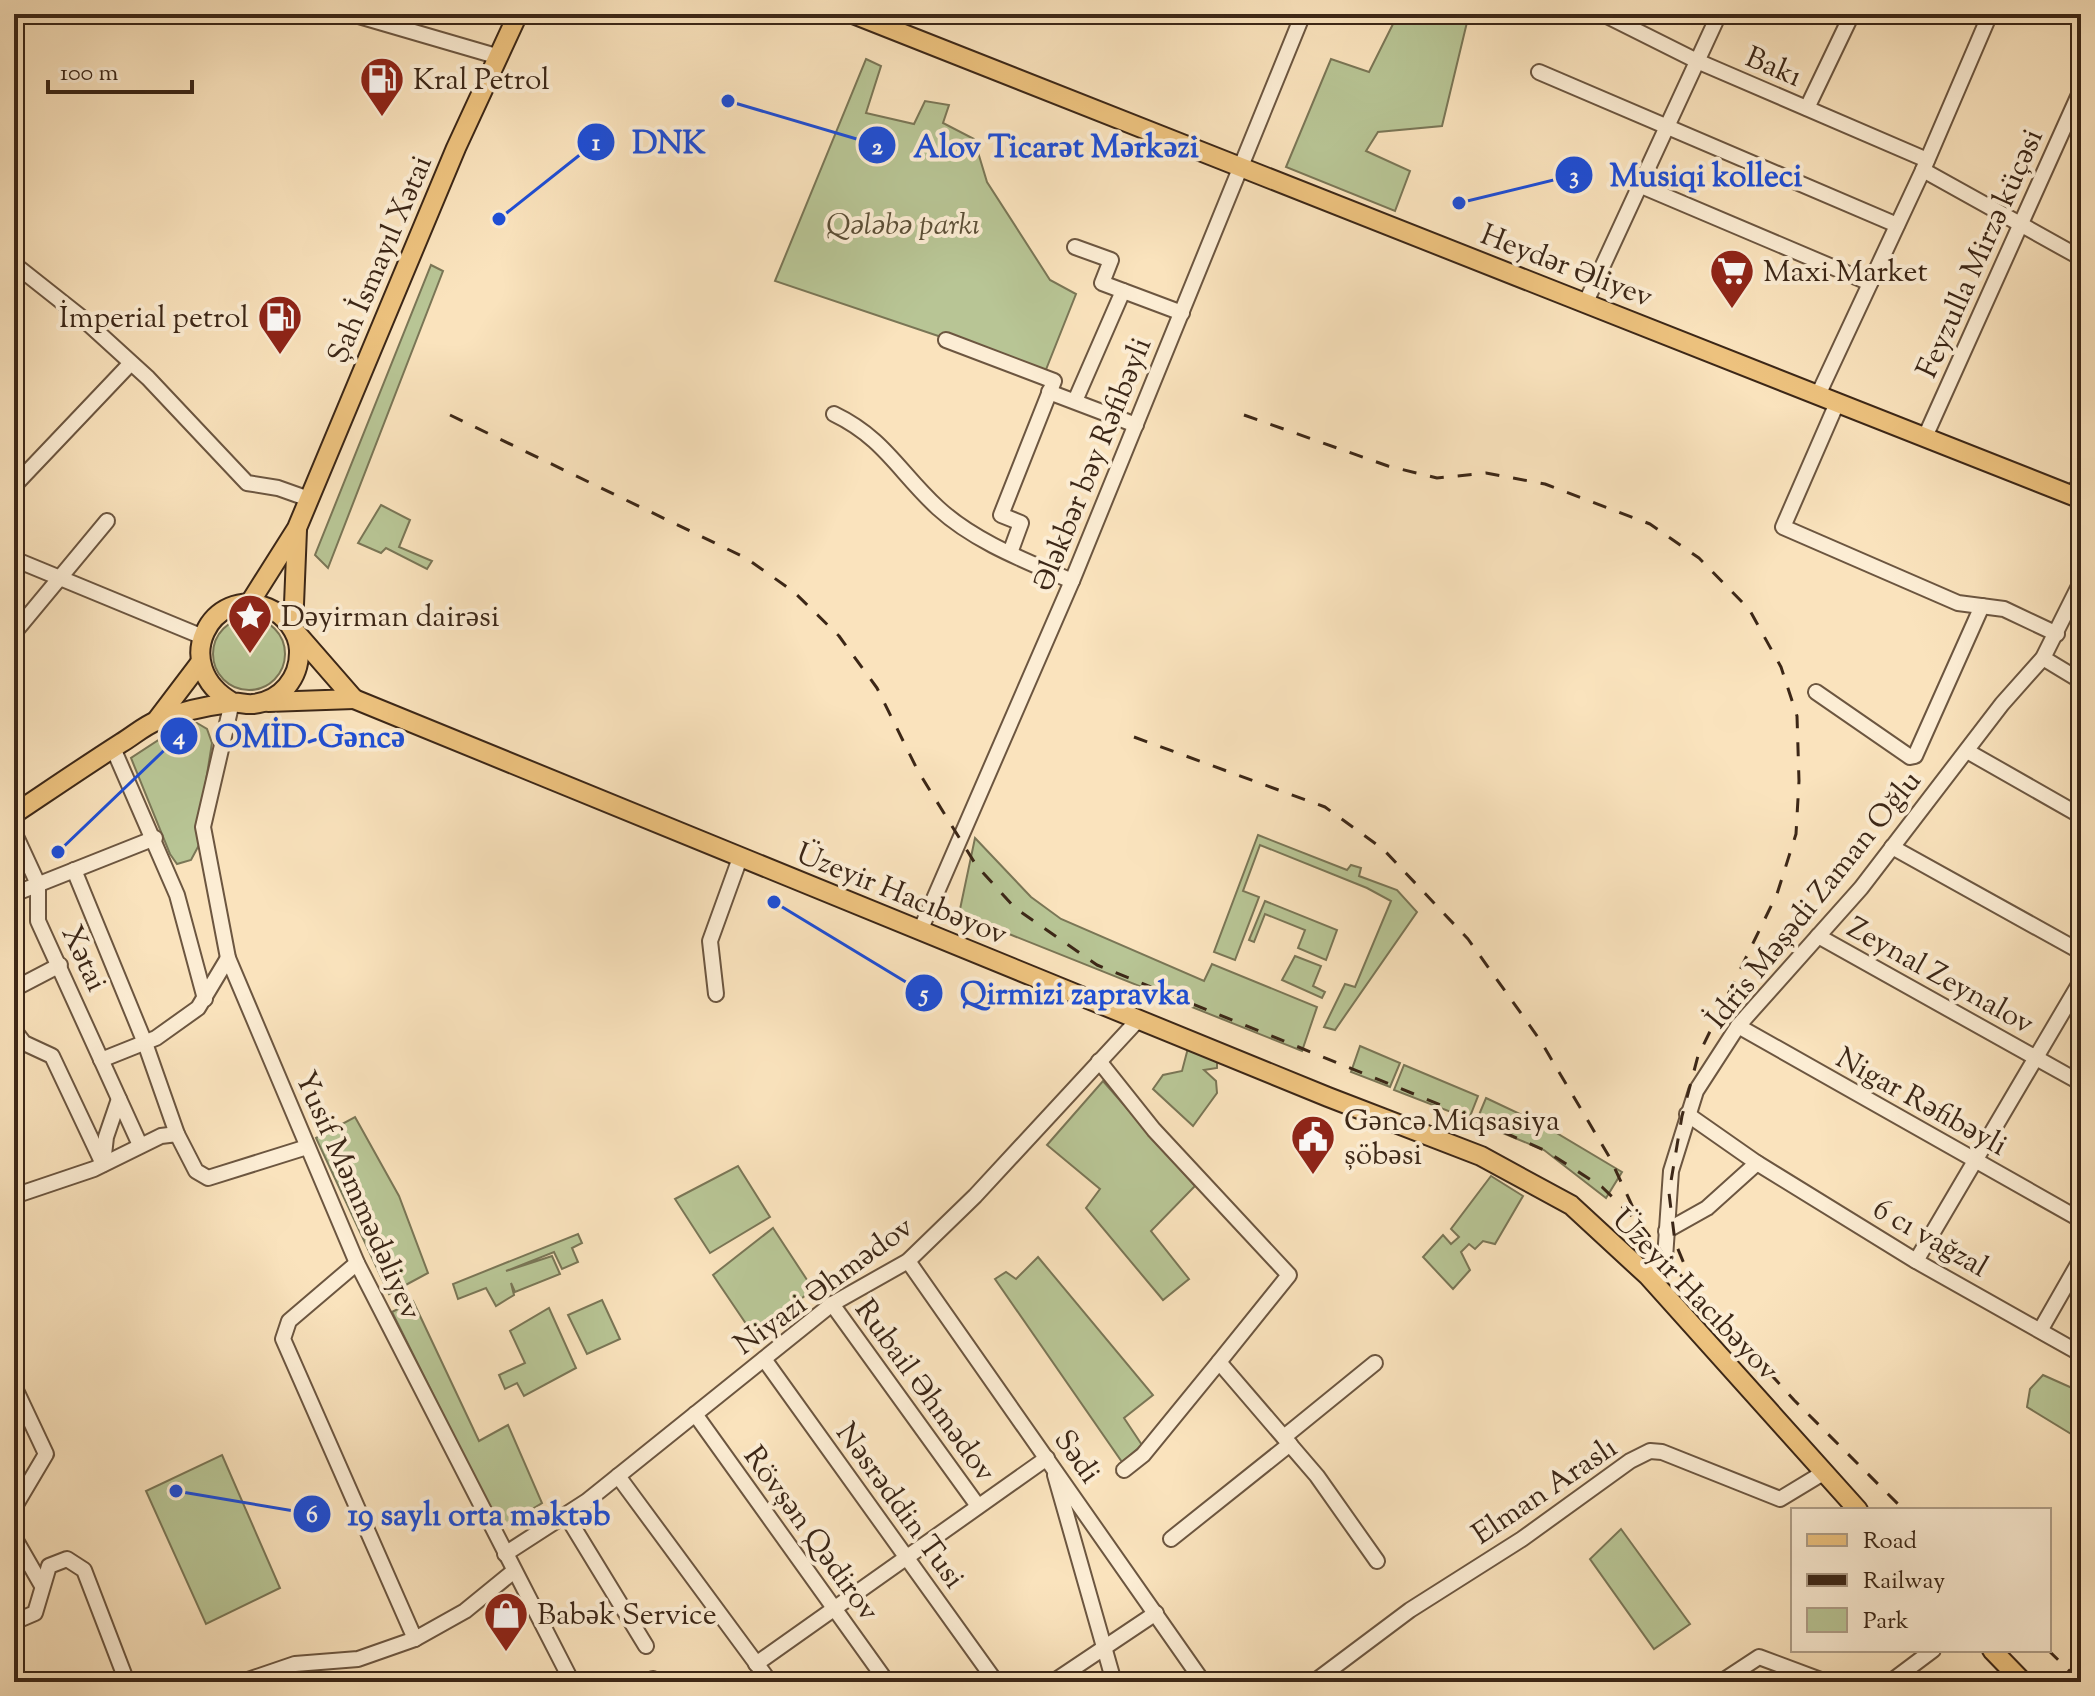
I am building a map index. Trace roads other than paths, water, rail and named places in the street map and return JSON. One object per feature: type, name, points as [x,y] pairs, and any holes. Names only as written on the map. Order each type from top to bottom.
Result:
[{"type":"main road","name":"Şah İsmayıl Xətai","points":[[297,528],[496,56],[518,14]]},
{"type":"main road","name":"Heydər Əliyev","points":[[853,14],[1240,170],[1586,302],[1837,403],[2078,492]]},
{"type":"main road","points":[[249,604],[297,528]]},
{"type":"main road","points":[[267,702],[293,680],[299,663],[299,646],[293,629],[297,528]]},
{"type":"main road","points":[[156,721],[200,663],[203,637],[217,616],[232,607],[249,604],[267,607],[282,616],[354,699]]},
{"type":"main road","points":[[200,663],[211,686],[232,702]]},
{"type":"main road","points":[[14,814],[156,721],[232,702],[249,705],[354,699]]},
{"type":"main road","name":"Üzeyir Hacıbəyov","points":[[354,699],[1138,1020],[1481,1156],[1571,1205],[1648,1276],[1856,1508]]},
{"type":"main road","points":[[1994,1652],[2023,1682]]},
{"type":"street","points":[[352,14],[496,56]]},
{"type":"street","name":"Ələkbər bəy Rəfibəyli","points":[[920,931],[1072,581],[1303,14]]},
{"type":"street","name":"Bakı","points":[[1603,14],[1697,61],[1807,108],[1925,165],[2020,225],[2081,258]]},
{"type":"street","points":[[1586,302],[1719,14]]},
{"type":"street","points":[[1807,108],[1852,14]]},
{"type":"street","points":[[1818,395],[1925,165],[1990,14]]},
{"type":"street","points":[[1539,72],[1897,225]]},
{"type":"street","name":"Feyzulla Mirzə küçəsi","points":[[1925,437],[2081,90]]},
{"type":"street","points":[[1639,185],[1870,283]]},
{"type":"street","points":[[1075,247],[1111,260],[1102,283],[1182,313]]},
{"type":"street","points":[[14,264],[81,317],[247,483],[278,488],[309,499]]},
{"type":"street","points":[[1075,401],[1123,291]]},
{"type":"street","points":[[946,340],[1054,381],[1001,515],[1021,523],[1010,553]]},
{"type":"street","points":[[14,486],[130,364]]},
{"type":"street","points":[[1049,392],[1136,425]]},
{"type":"street","points":[[1837,403],[1783,527],[1958,603],[2004,609],[2057,634]]},
{"type":"street","points":[[834,414],[863,428],[938,509],[1010,553],[1072,581]]},
{"type":"street","points":[[14,633],[107,521]]},
{"type":"street","points":[[14,559],[203,637]]},
{"type":"street","name":"İdris Məşədi Zaman Oğlu","points":[[1648,1276],[1665,1258],[1671,1171],[1696,1091],[1738,1026],[1892,847],[2043,658],[2081,582]]},
{"type":"street","points":[[1816,692],[1910,757],[1915,756],[1982,606]]},
{"type":"street","points":[[2043,658],[2081,681]]},
{"type":"street","name":"Yusif Məmmədəliyev","points":[[232,702],[203,827],[228,958],[357,1263],[572,1682]]},
{"type":"street","points":[[113,748],[155,838],[177,895],[205,999]]},
{"type":"street","points":[[1967,751],[2081,816]]},
{"type":"street","name":"Xətai","points":[[14,832],[38,884],[38,921],[140,1145]]},
{"type":"street","points":[[14,894],[155,838]]},
{"type":"street","points":[[1892,847],[2081,952]]},
{"type":"street","points":[[716,994],[710,941],[740,858]]},
{"type":"street","points":[[74,870],[145,1043],[177,1134],[196,1171],[208,1178],[307,1147]]},
{"type":"street","name":"Zeynal Zeynalov","points":[[1818,936],[2081,1083]]},
{"type":"street","points":[[101,1060],[145,1043],[181,1021],[205,999],[228,958]]},
{"type":"street","points":[[14,989],[60,965]]},
{"type":"street","points":[[1916,1261],[2081,981]]},
{"type":"street","name":"Niyazi Əhmədov","points":[[505,1554],[566,1515],[618,1476],[832,1304],[908,1261],[975,1196],[1138,1020]]},
{"type":"street","name":"Nigar Rəfibəyli","points":[[1738,1026],[2081,1220]]},
{"type":"street","points":[[14,1030],[24,1043],[49,1053],[56,1062],[103,1164]]},
{"type":"street","points":[[1099,1061],[1154,1130],[1289,1275],[1143,1455],[1124,1470]]},
{"type":"street","points":[[103,1164],[106,1137],[119,1099]]},
{"type":"street","name":"6 cı vağzal","points":[[1687,1114],[1757,1163],[1916,1261],[2081,1354]]},
{"type":"street","points":[[14,1196],[103,1164],[161,1136],[177,1134]]},
{"type":"street","points":[[1666,1231],[1707,1208],[1757,1163]]},
{"type":"street","points":[[2041,1329],[2081,1259]]},
{"type":"street","name":"Sədi","points":[[908,1261],[1203,1682]]},
{"type":"street","points":[[357,1263],[289,1321],[283,1339],[415,1639]]},
{"type":"street","name":"Rubail Əhmədov","points":[[832,1304],[978,1506]]},
{"type":"street","name":"Nəsrəddin Tusi","points":[[764,1359],[996,1682]]},
{"type":"street","points":[[1219,1362],[1333,1497],[1377,1561]]},
{"type":"street","points":[[1171,1539],[1375,1363]]},
{"type":"street","points":[[14,1386],[46,1454],[14,1508]]},
{"type":"street","name":"Rövşən Qədirov","points":[[695,1414],[887,1682]]},
{"type":"street","name":"Elman Araslı","points":[[1314,1682],[1410,1610],[1522,1539],[1630,1461],[1650,1451],[1677,1457],[1780,1499],[1823,1473]]},
{"type":"street","points":[[756,1664],[978,1506],[1049,1461],[1114,1682]]},
{"type":"street","points":[[618,1476],[770,1682]]},
{"type":"street","points":[[566,1515],[646,1646]]},
{"type":"street","points":[[14,1537],[41,1584]]},
{"type":"street","points":[[14,1622],[35,1613],[41,1584],[49,1566],[67,1559],[84,1570],[127,1682]]},
{"type":"street","points":[[242,1682],[295,1664],[358,1659],[415,1639],[465,1611],[514,1571]]},
{"type":"street","points":[[1053,1682],[1156,1613]]},
{"type":"street","points":[[1881,1682],[1893,1680],[1930,1652]]},
{"type":"street","points":[[1721,1682],[1759,1657],[1826,1682]]},
{"type":"railway","points":[[450,415],[746,558],[794,592],[839,636],[877,688],[918,771],[976,865],[1015,908],[1097,965],[1463,1114],[1546,1151],[1602,1187],[1639,1223],[1676,1270],[1794,1400],[1902,1508]]},
{"type":"railway","points":[[1244,415],[1388,466],[1437,478],[1486,473],[1545,484],[1650,524],[1699,558],[1749,609],[1781,667],[1797,716],[1799,781],[1796,834],[1777,894],[1698,1056],[1682,1116],[1669,1193],[1675,1242],[1690,1278]]},
{"type":"railway","points":[[1134,737],[1325,807],[1383,849],[1468,939],[1540,1040],[1610,1158],[1635,1212]]},
{"type":"railway","points":[[2050,1652],[2081,1682]]},
{"type":"place","name":"Alov Ticarət Mərkəzi","points":[[728,101]]},
{"type":"place","name":"Kral Petrol","points":[[382,118]]},
{"type":"place","name":"Musiqi kolleci","points":[[1459,203]]},
{"type":"place","name":"DNK","points":[[499,219]]},
{"type":"place","name":"Maxi Market","points":[[1732,310]]},
{"type":"place","name":"İmperial petrol","points":[[280,356]]},
{"type":"place","name":"Dəyirman dairəsi","points":[[250,655]]},
{"type":"place","name":"OMİD-Gəncə","points":[[58,852]]},
{"type":"place","name":"Qirmizi zapravka","points":[[774,902]]},
{"type":"place","name":"Gəncə Miqsasiya şöbəsi","points":[[1313,1176]]},
{"type":"place","name":"19 saylı orta məktəb","points":[[176,1491]]},
{"type":"place","name":"Babək Service","points":[[506,1653]]},
{"type":"park label","name":"Qələbə parkı","points":[[903,224]]}]
